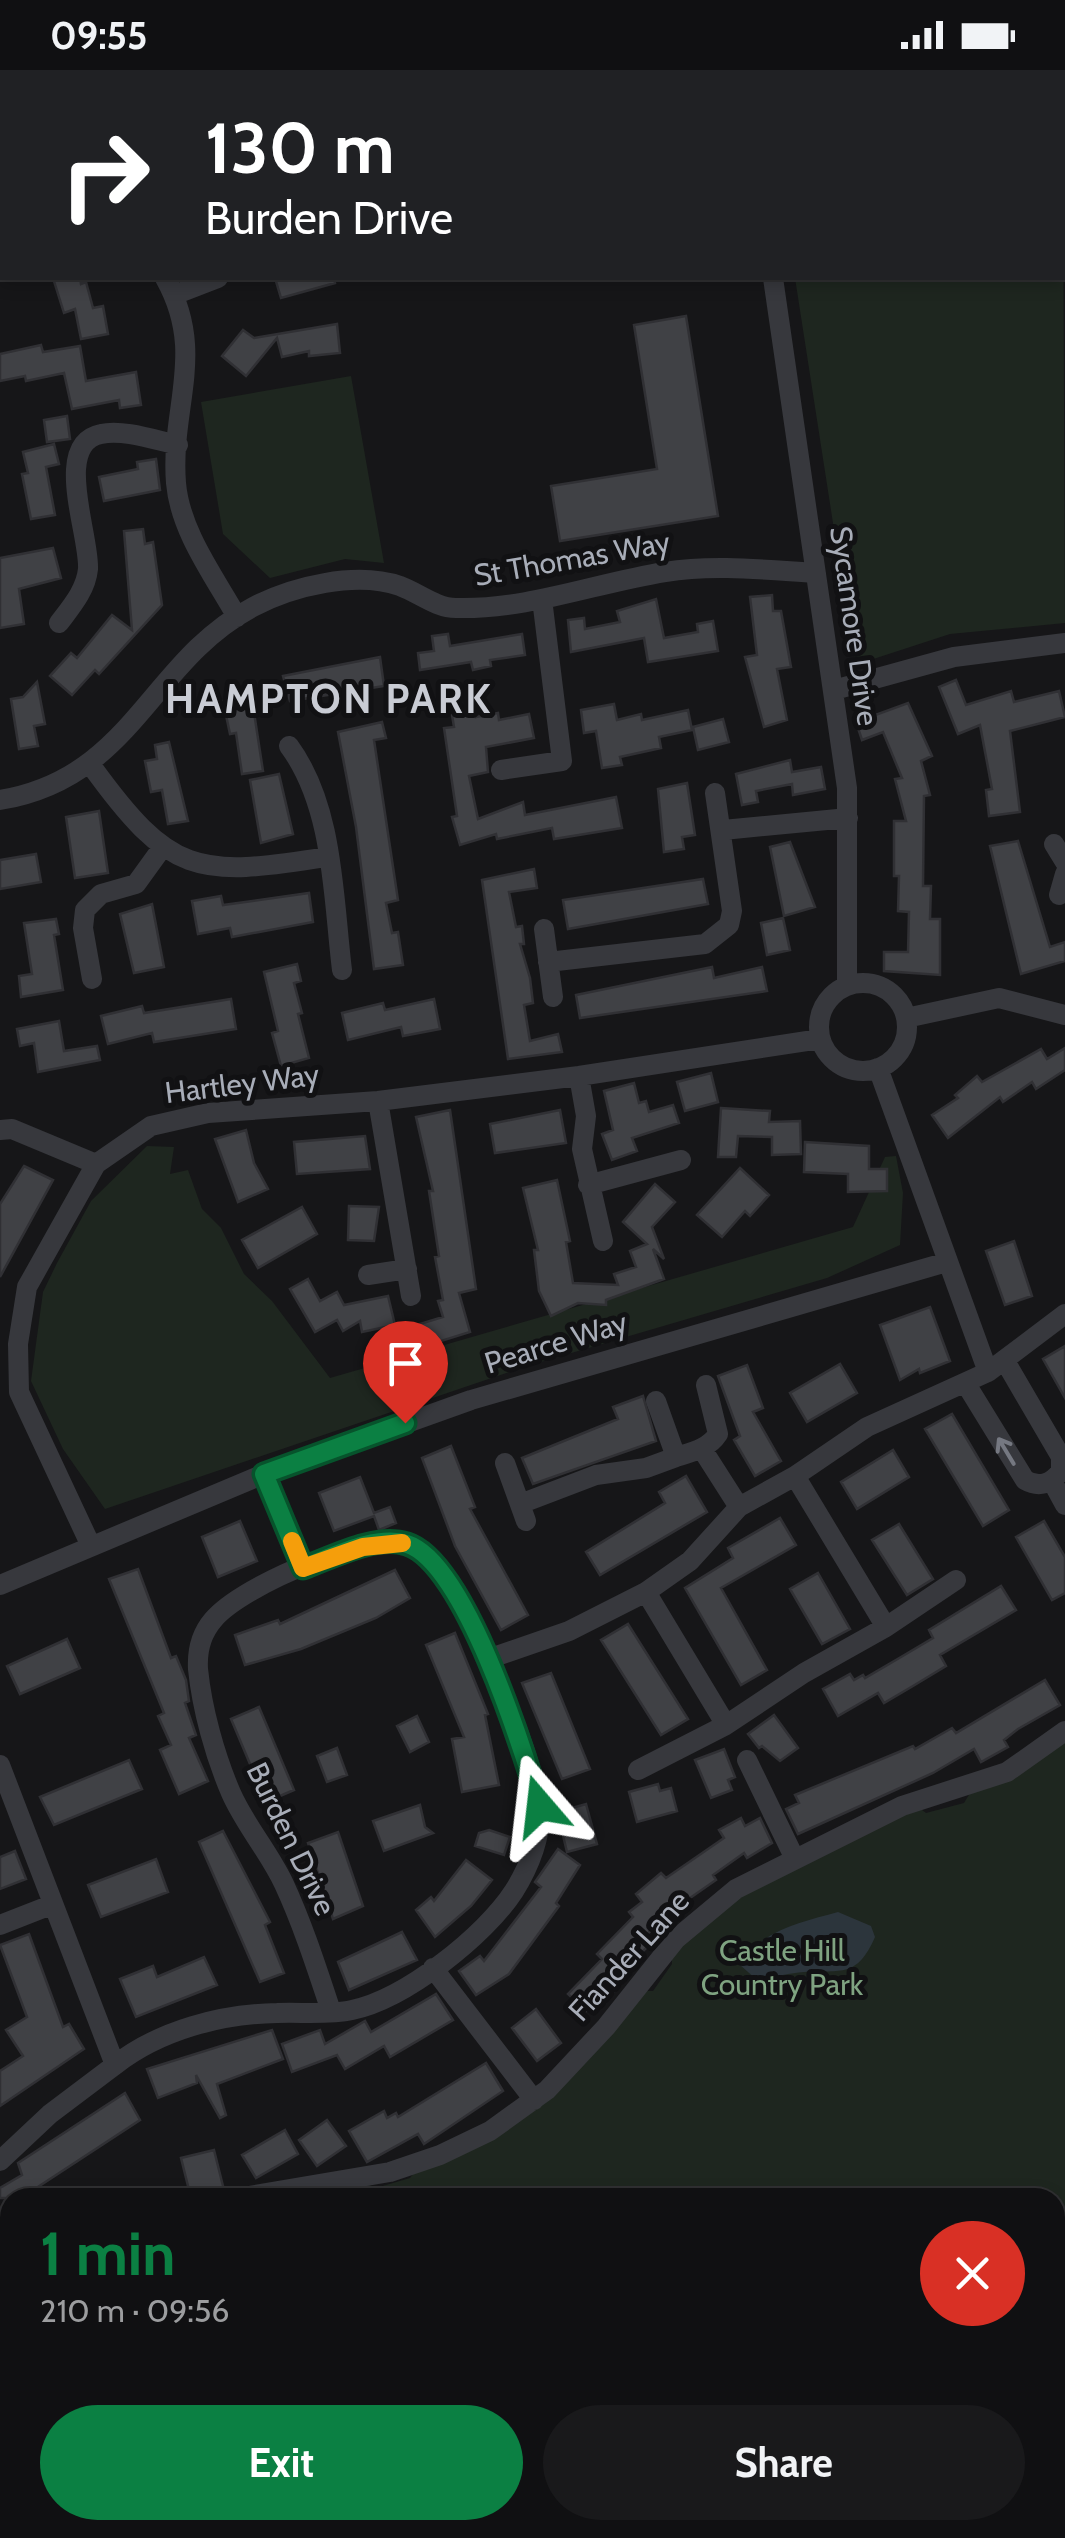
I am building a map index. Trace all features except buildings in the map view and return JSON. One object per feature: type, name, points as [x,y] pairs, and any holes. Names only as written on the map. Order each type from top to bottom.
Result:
[{"type":"street","points":[[205,280],[170,286],[187,339],[188,367],[176,486],[185,521],[236,617]]},
{"type":"street","name":"Sycamore Drive","points":[[773,280],[834,690],[848,818],[848,986]]},
{"type":"street","points":[[59,623],[82,590],[88,570],[75,469],[78,450],[92,437],[107,433],[178,445]]},
{"type":"street","name":"St Thomas Way","points":[[0,800],[45,788],[90,764],[122,737],[190,654],[236,617],[292,591],[339,583],[395,584],[451,608],[542,599],[682,570],[816,573]]},
{"type":"street","points":[[500,770],[562,760],[542,599]]},
{"type":"street","points":[[834,690],[954,657],[1065,643]]},
{"type":"street","points":[[289,746],[316,792],[342,970]]},
{"type":"street","points":[[90,764],[132,820],[162,848],[187,860],[228,870],[327,857]]},
{"type":"street","points":[[548,962],[705,944],[723,933],[732,911],[715,794]]},
{"type":"street","points":[[723,830],[848,818]]},
{"type":"street","points":[[92,979],[83,928],[85,910],[101,894],[136,884],[162,848]]},
{"type":"street","points":[[1059,895],[1065,874]]},
{"type":"street","points":[[544,929],[553,997]]},
{"type":"street","points":[[848,986],[879,986],[896,998],[906,1018],[904,1042],[889,1062],[878,1068],[842,1066],[820,1038],[824,1007],[848,986]]},
{"type":"street","points":[[906,1018],[999,998],[1065,1016]]},
{"type":"street","name":"Hartley Way","points":[[91,1546],[10,1395],[26,1286],[96,1164],[151,1126],[195,1116],[378,1100],[578,1076],[820,1038]]},
{"type":"street","points":[[878,1068],[947,1262],[996,1366],[1057,1447],[1062,1466],[1052,1480],[1038,1485],[1025,1480],[966,1384]]},
{"type":"street","points":[[578,1076],[586,1116],[582,1150],[603,1240]]},
{"type":"street","points":[[378,1100],[411,1296]]},
{"type":"street","points":[[0,1130],[12,1129],[96,1164]]},
{"type":"street","points":[[588,1185],[681,1160]]},
{"type":"street","name":"Pearce Way","points":[[0,1585],[264,1474],[525,1382],[947,1262]]},
{"type":"street","points":[[368,1275],[407,1269]]},
{"type":"street","points":[[488,1659],[570,1631],[646,1592],[690,1561],[739,1507],[795,1476],[866,1427],[966,1384],[1065,1314]]},
{"type":"street","points":[[505,1463],[523,1512],[596,1475],[646,1468],[702,1448],[715,1439],[719,1428],[706,1385]]},
{"type":"street","points":[[656,1401],[676,1457]]},
{"type":"street","points":[[702,1448],[739,1507]]},
{"type":"street","points":[[264,1474],[303,1568]]},
{"type":"street","points":[[795,1476],[886,1628]]},
{"type":"street","points":[[1052,1480],[1065,1505]]},
{"type":"street","name":"Burden Drive","points":[[0,2160],[50,2114],[136,2051],[216,2019],[332,2011],[368,2006],[433,1968],[476,1935],[513,1892],[535,1848],[540,1806],[516,1728],[488,1659],[441,1572],[418,1549],[385,1542],[303,1568],[250,1591],[215,1617],[202,1636],[198,1670],[230,1792],[284,1884],[332,2011]]},
{"type":"street","points":[[638,1770],[726,1725],[804,1673],[886,1628],[956,1580]]},
{"type":"street","points":[[646,1592],[726,1725]]},
{"type":"street","name":"Fiander Lane","points":[[302,2188],[368,2178],[474,2140],[534,2100],[582,2054],[698,1919],[736,1889],[902,1806],[1008,1772],[1065,1731]]},
{"type":"street","points":[[747,1760],[794,1857]]},
{"type":"street","points":[[0,1765],[115,2066]]},
{"type":"street","points":[[0,1925],[52,1905]]},
{"type":"street","points":[[433,1968],[534,2100]]},
{"type":"green space","points":[[795,280],[1063,280],[1065,623],[950,634],[855,665]]},
{"type":"green space","points":[[351,376],[384,563],[345,559],[270,578],[223,534],[201,402]]},
{"type":"green space","points":[[147,1146],[174,1147],[170,1174],[188,1170],[202,1209],[221,1228],[244,1274],[272,1301],[330,1378],[853,1227],[885,1157],[896,1156],[903,1193],[900,1245],[827,1278],[527,1366],[105,1509],[63,1449],[31,1381],[43,1292],[57,1263],[91,1201]]},
{"type":"green space","name":"Castle Hill Country Park","points":[[1065,1741],[1065,2188],[376,2188],[410,2178],[415,2171],[489,2139],[645,1991],[653,1991],[672,1964],[672,1953],[737,1897],[917,1806],[926,1813],[964,1803],[970,1793],[1032,1766]]},
{"type":"green space","points":[[367,2184],[376,2188],[340,2188]]},
{"type":"shaded area","points":[[838,1912],[871,1926],[875,1937],[855,1966],[757,1980],[739,1964],[771,1935]]},
{"type":"slow traffic","points":[[292,1541],[303,1568],[363,1547],[402,1543]]},
{"type":"district","name":"HAMPTON PARK","points":[[329,699]]},
{"type":"route","points":[[405,1423],[264,1474],[303,1568],[385,1542],[418,1549],[433,1562],[488,1659],[516,1728],[540,1806]]}]
